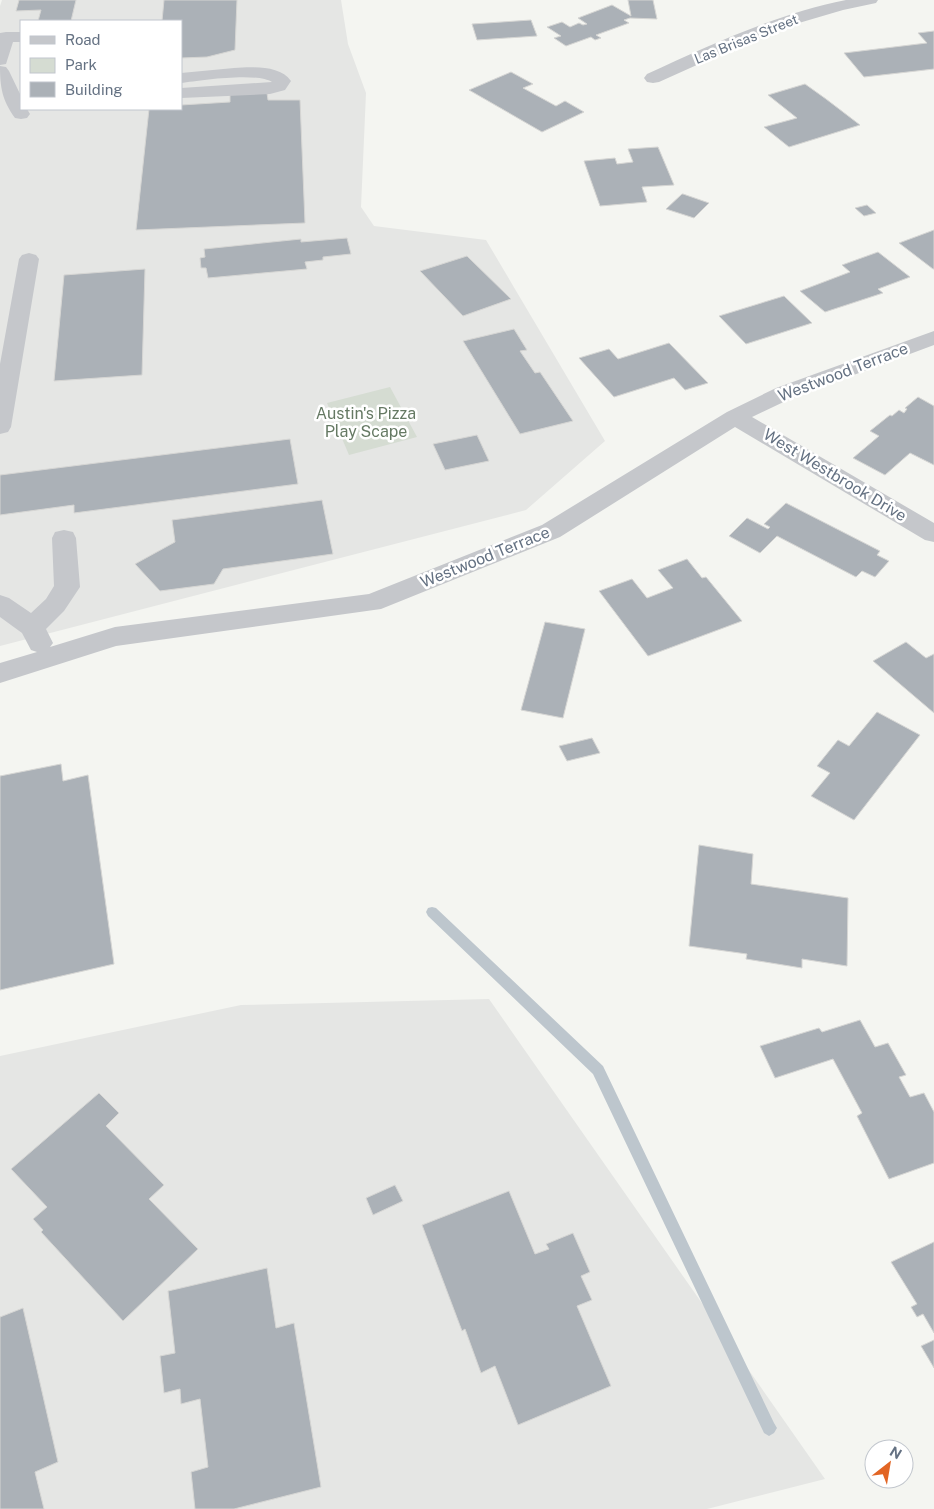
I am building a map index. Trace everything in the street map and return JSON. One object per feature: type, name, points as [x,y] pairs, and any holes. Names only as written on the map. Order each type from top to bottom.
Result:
[{"type":"street","name":"Las Brisas Street","points":[[653,78],[736,40],[790,19],[845,4],[870,0]]},
{"type":"street","points":[[0,60],[6,37],[20,37]]},
{"type":"street","points":[[0,71],[9,114]]},
{"type":"street","points":[[182,78],[200,75],[268,73],[279,77],[282,81],[279,86],[270,89],[182,93]]},
{"type":"street","points":[[0,427],[29,260]]},
{"type":"street","name":"Westwood Terrace","points":[[0,674],[115,637],[372,603],[551,531],[735,417],[784,393],[934,338]]},
{"type":"street","name":"West Westbrook Drive","points":[[735,417],[934,534]]},
{"type":"street","points":[[32,627],[55,605],[68,587],[64,538]]},
{"type":"street","points":[[0,604],[32,627],[48,660]]},
{"type":"shaded area","points":[[2,0],[341,0],[348,44],[366,93],[361,207],[374,226],[486,240],[605,441],[526,510],[0,646],[0,6]]},
{"type":"shaded area","points":[[489,999],[825,1479],[707,1509],[0,1509],[0,1056],[241,1005]]},
{"type":"green space","name":"Austin's Pizza Play Scape","points":[[390,387],[417,437],[349,455],[327,403]]},
{"type":"building","points":[[19,0],[76,0],[71,20],[38,20],[41,10],[16,11]]},
{"type":"building","points":[[164,0],[237,0],[235,50],[207,57],[182,58],[182,20],[162,20]]},
{"type":"building","points":[[628,0],[653,0],[657,19],[630,18],[624,20],[629,23],[596,35],[601,38],[595,40],[591,37],[566,46],[554,38],[561,36],[547,27],[562,22],[570,27],[579,23],[587,24],[578,18],[612,5],[631,16]]},
{"type":"building","points":[[531,20],[537,36],[477,40],[472,24]]},
{"type":"building","points":[[934,31],[934,69],[864,77],[844,53],[927,43],[918,33]]},
{"type":"building","points":[[511,72],[533,84],[523,88],[556,106],[565,101],[584,112],[542,132],[469,90]]},
{"type":"building","points":[[805,84],[860,125],[789,147],[764,127],[797,118],[768,95]]},
{"type":"building","points":[[267,93],[268,100],[300,100],[305,223],[136,230],[149,110],[182,110],[182,105],[230,102],[230,94]]},
{"type":"building","points":[[658,147],[674,185],[642,187],[647,202],[600,206],[584,161],[615,158],[617,164],[633,162],[628,149]]},
{"type":"building","points":[[682,194],[709,203],[694,218],[666,209]]},
{"type":"building","points":[[867,205],[876,213],[864,216],[855,208]]},
{"type":"building","points":[[934,230],[934,269],[933,269],[899,243]]},
{"type":"building","points":[[347,238],[351,254],[323,257],[323,260],[305,262],[307,269],[208,278],[206,268],[201,268],[200,258],[205,257],[204,249],[301,239],[301,242]]},
{"type":"building","points":[[878,252],[910,277],[878,289],[883,293],[825,312],[800,291],[850,272],[842,265]]},
{"type":"building","points":[[467,256],[511,299],[463,316],[420,271]]},
{"type":"building","points":[[145,269],[142,375],[54,381],[64,275]]},
{"type":"building","points":[[784,296],[812,323],[746,344],[719,316]]},
{"type":"building","points":[[514,329],[527,350],[520,351],[535,373],[540,372],[573,421],[520,434],[463,341]]},
{"type":"building","points":[[669,343],[708,383],[685,390],[674,378],[614,397],[579,358],[609,349],[618,359]]},
{"type":"building","points":[[918,397],[934,406],[934,465],[910,453],[885,475],[853,458],[879,436],[870,431],[899,410],[904,413],[907,409],[905,408]]},
{"type":"building","points":[[477,435],[489,461],[445,470],[433,444]]},
{"type":"building","points":[[290,439],[298,484],[74,513],[74,505],[0,515],[0,475]]},
{"type":"building","points":[[322,500],[333,554],[223,569],[214,584],[160,591],[135,564],[175,542],[172,520]]},
{"type":"building","points":[[786,503],[880,551],[877,555],[889,561],[875,577],[862,571],[856,577],[777,536],[760,553],[729,536],[747,518],[768,529],[770,527],[764,524]]},
{"type":"building","points":[[687,559],[702,578],[706,577],[742,621],[648,656],[599,591],[632,579],[647,598],[673,588],[658,570]]},
{"type":"building","points":[[545,622],[585,629],[563,718],[521,710]]},
{"type":"building","points":[[906,642],[926,658],[934,654],[934,713],[873,661]]},
{"type":"building","points":[[877,712],[920,735],[854,820],[811,796],[830,773],[817,766],[838,740],[849,746]]},
{"type":"building","points":[[592,738],[600,753],[567,761],[559,746]]},
{"type":"building","points":[[61,764],[63,781],[88,775],[114,964],[0,990],[0,776]]},
{"type":"building","points":[[699,845],[753,854],[751,884],[848,898],[847,966],[802,959],[802,968],[746,959],[747,954],[689,946]]},
{"type":"building","points":[[860,1020],[875,1047],[888,1043],[906,1075],[899,1077],[910,1097],[924,1093],[934,1112],[934,1163],[889,1179],[857,1116],[862,1113],[833,1059],[775,1078],[760,1046],[819,1028],[822,1032]]},
{"type":"building","points":[[99,1093],[119,1113],[106,1126],[164,1185],[149,1199],[198,1249],[123,1321],[41,1232],[43,1230],[33,1219],[47,1207],[11,1169]]},
{"type":"building","points":[[395,1185],[403,1201],[373,1215],[366,1198]]},
{"type":"building","points":[[509,1191],[535,1254],[549,1249],[546,1244],[573,1233],[590,1272],[581,1276],[592,1300],[577,1306],[611,1386],[518,1425],[495,1366],[481,1373],[465,1329],[462,1331],[422,1225]]},
{"type":"building","points":[[934,1242],[934,1333],[923,1314],[917,1317],[911,1307],[917,1304],[891,1262]]},
{"type":"building","points":[[267,1268],[276,1328],[294,1323],[321,1487],[234,1509],[195,1509],[191,1472],[208,1467],[200,1399],[181,1404],[180,1389],[164,1393],[160,1356],[175,1353],[168,1291]]},
{"type":"building","points":[[23,1308],[58,1462],[35,1472],[44,1509],[0,1509],[0,1317]]},
{"type":"building","points":[[934,1340],[934,1368],[921,1346]]},
{"type":"waterway","points":[[432,912],[598,1070],[769,1428]]}]
